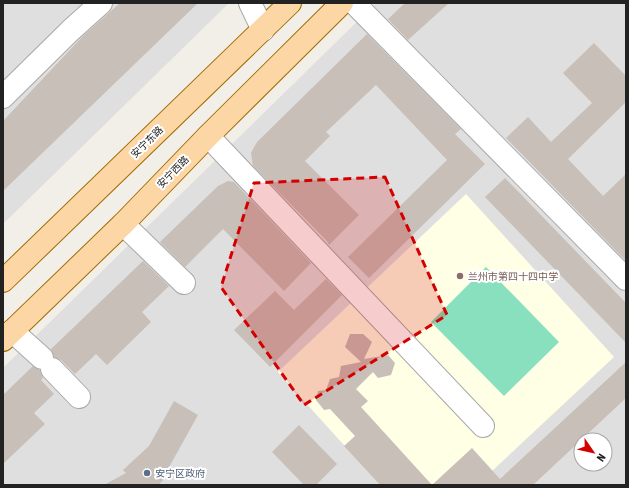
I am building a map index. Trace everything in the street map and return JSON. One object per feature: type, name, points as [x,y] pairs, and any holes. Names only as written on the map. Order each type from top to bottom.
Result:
[{"type":"main road","name":"安宁东路","points":[[3,282],[290,3]]},
{"type":"main road","name":"安宁西路","points":[[7,335],[123,224],[208,136],[342,3]]},
{"type":"street","points":[[3,97],[71,30],[101,3]]},
{"type":"street","points":[[250,3],[263,30]]},
{"type":"street","points":[[354,3],[626,279]]},
{"type":"street","points":[[208,136],[484,426]]},
{"type":"street","points":[[123,224],[184,283]]},
{"type":"street","points":[[7,335],[47,363],[79,397]]},
{"type":"highlighted area","points":[[385,177],[447,315],[304,405],[221,287],[254,183]]},
{"type":"shaded area","points":[[3,3],[229,3],[3,224]]},
{"type":"shaded area","points":[[376,3],[626,3],[626,485],[3,485],[3,368]]},
{"type":"shaded area","name":"兰州市第四十四中学","points":[[466,194],[614,357],[477,485],[380,485],[278,372]]},
{"type":"green space","points":[[486,267],[559,342],[504,396],[431,322]]},
{"type":"building","points":[[120,3],[198,3],[3,191],[3,121],[84,35]]},
{"type":"building","points":[[405,3],[449,3],[408,40],[388,19]]},
{"type":"building","points":[[367,34],[461,129],[455,134],[485,164],[369,278],[348,257],[447,160],[376,85],[326,132],[330,136],[305,161],[359,215],[329,245],[327,241],[253,166],[251,153],[257,142]]},
{"type":"building","points":[[594,43],[626,76],[626,102],[568,159],[603,196],[626,174],[626,261],[506,138],[528,117],[551,142],[592,103],[563,73]]},
{"type":"building","points":[[505,178],[626,303],[626,343],[485,197]]},
{"type":"building","points":[[228,181],[234,182],[311,263],[284,291],[223,229],[185,267],[160,242],[218,186]]},
{"type":"building","points":[[143,261],[169,286],[142,312],[151,322],[107,365],[96,354],[75,374],[61,360],[54,357],[51,349]]},
{"type":"building","points":[[326,279],[342,295],[270,367],[234,330],[275,291],[294,310]]},
{"type":"building","points":[[350,334],[363,334],[372,342],[364,359],[388,355],[395,363],[391,375],[378,378],[373,372],[356,389],[368,401],[361,407],[432,485],[380,485],[344,446],[355,436],[330,409],[324,410],[316,400],[318,391],[326,390],[330,379],[339,377],[341,366],[361,362],[345,347]]},
{"type":"building","points":[[626,362],[626,398],[590,432],[573,432],[573,448],[533,485],[432,485],[472,448],[500,479]]},
{"type":"building","points":[[33,366],[40,370],[43,378],[41,380],[54,394],[34,413],[45,424],[3,464],[3,395]]},
{"type":"building","points":[[174,401],[198,415],[168,469],[171,473],[158,485],[104,485],[126,473],[123,470],[149,446]]},
{"type":"building","points":[[299,425],[337,464],[316,485],[304,485],[272,452]]},
{"type":"place","name":"兰州市第四十四中学","points":[[460,276]]},
{"type":"place","name":"安宁区政府","points":[[147,473]]}]
